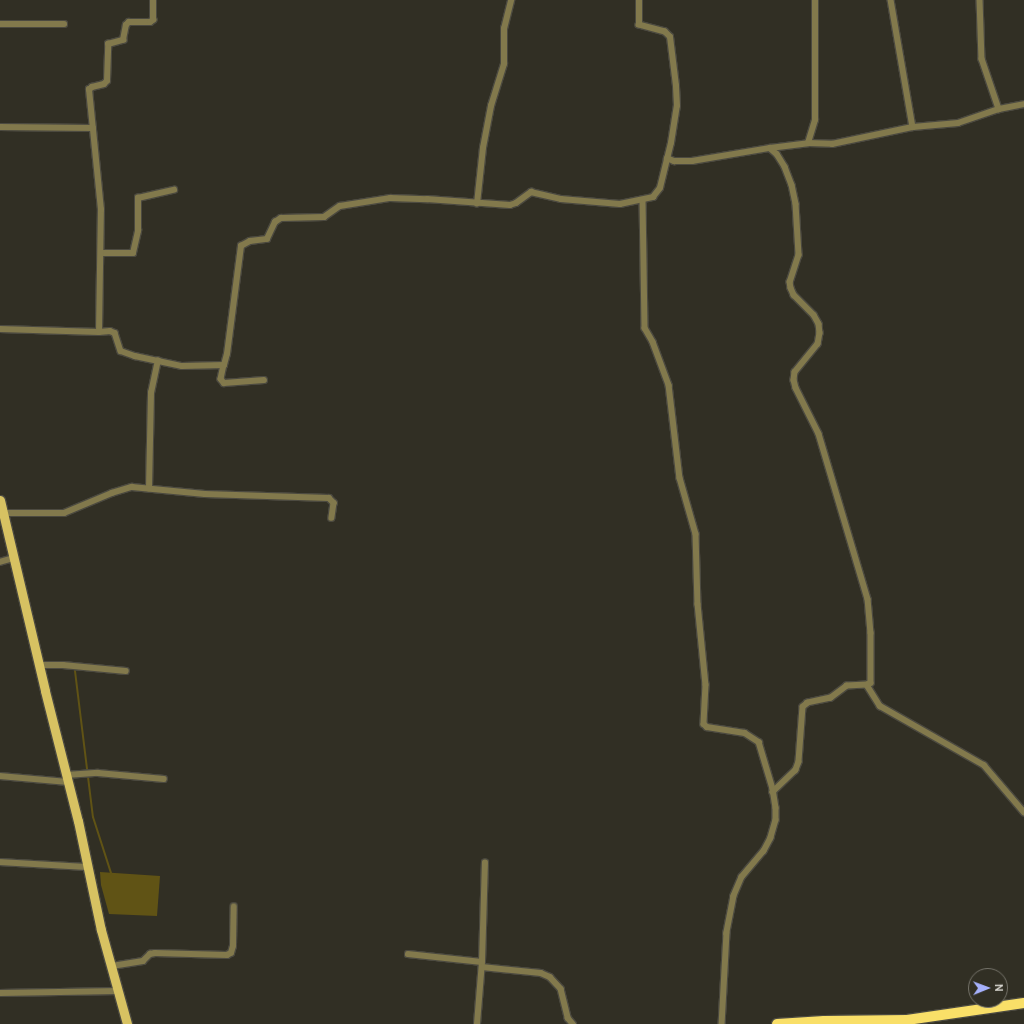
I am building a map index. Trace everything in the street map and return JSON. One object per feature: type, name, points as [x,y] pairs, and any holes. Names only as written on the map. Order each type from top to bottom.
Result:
[{"type":"highway","points":[[777,1024],[824,1021],[907,1020],[1024,1003]]},
{"type":"main road","points":[[0,500],[88,867],[101,930],[119,990],[127,1024]]},
{"type":"street","points":[[99,332],[101,210],[89,90],[92,87],[104,84],[107,81],[108,44],[123,40],[126,25],[129,22],[152,21],[153,0]]},
{"type":"street","points":[[477,204],[483,148],[491,106],[504,64],[504,29],[511,0]]},
{"type":"street","points":[[264,380],[224,383],[221,379],[227,354],[242,246],[250,241],[267,239],[278,219],[289,216],[324,217],[340,206],[390,198],[512,205],[531,192],[561,199],[620,204],[643,200],[653,197],[656,194],[660,188],[677,106],[671,39],[665,32],[639,25],[639,0]]},
{"type":"street","points":[[808,143],[815,120],[815,0]]},
{"type":"street","points":[[891,0],[913,127]]},
{"type":"street","points":[[980,0],[982,59],[999,109]]},
{"type":"street","points":[[0,24],[64,24]]},
{"type":"street","points":[[667,158],[674,161],[692,161],[808,143],[832,144],[913,127],[958,123],[999,109],[1024,104]]},
{"type":"street","points":[[0,127],[94,128]]},
{"type":"street","points":[[770,148],[777,154],[785,167],[792,185],[796,204],[798,255],[790,282],[791,288],[794,295],[814,315],[819,324],[820,333],[818,344],[795,372],[794,380],[796,388],[818,434],[868,599],[870,610],[871,680],[871,683],[867,685],[851,685],[845,687],[831,698],[808,703],[803,707],[799,762],[796,770],[773,792]]},
{"type":"street","points":[[101,253],[133,253],[138,231],[138,198],[174,190]]},
{"type":"street","points":[[643,200],[645,328],[653,342],[669,385],[680,478],[696,534],[698,604],[706,685],[704,724],[707,727],[745,733],[755,738],[759,742],[773,792],[776,820],[771,838],[764,851],[742,877],[734,896],[727,933],[722,1024]]},
{"type":"street","points":[[0,329],[99,332],[107,330],[115,333],[121,350],[158,361],[182,366],[224,365]]},
{"type":"street","points":[[149,489],[151,393],[158,361]]},
{"type":"street","points":[[3,513],[64,513],[112,493],[132,488],[205,494],[329,498],[334,503],[332,518]]},
{"type":"street","points":[[0,562],[14,558]]},
{"type":"street","points":[[39,665],[63,665],[126,671]]},
{"type":"street","points":[[867,685],[880,706],[984,765],[1024,812]]},
{"type":"street","points":[[0,776],[67,779],[98,773],[164,779]]},
{"type":"street","points":[[0,862],[88,867]]},
{"type":"street","points":[[477,1024],[482,964],[485,863]]},
{"type":"street","points":[[112,966],[143,961],[150,954],[155,953],[226,955],[231,953],[233,946],[234,908]]},
{"type":"street","points":[[408,954],[541,973],[550,977],[561,989],[568,1018],[573,1024]]},
{"type":"street","points":[[0,993],[119,990]]},
{"type":"shaded area","points":[[100,872],[160,876],[157,916],[109,914],[101,885]]},
{"type":"waterway","points":[[75,671],[93,817],[111,873]]}]
